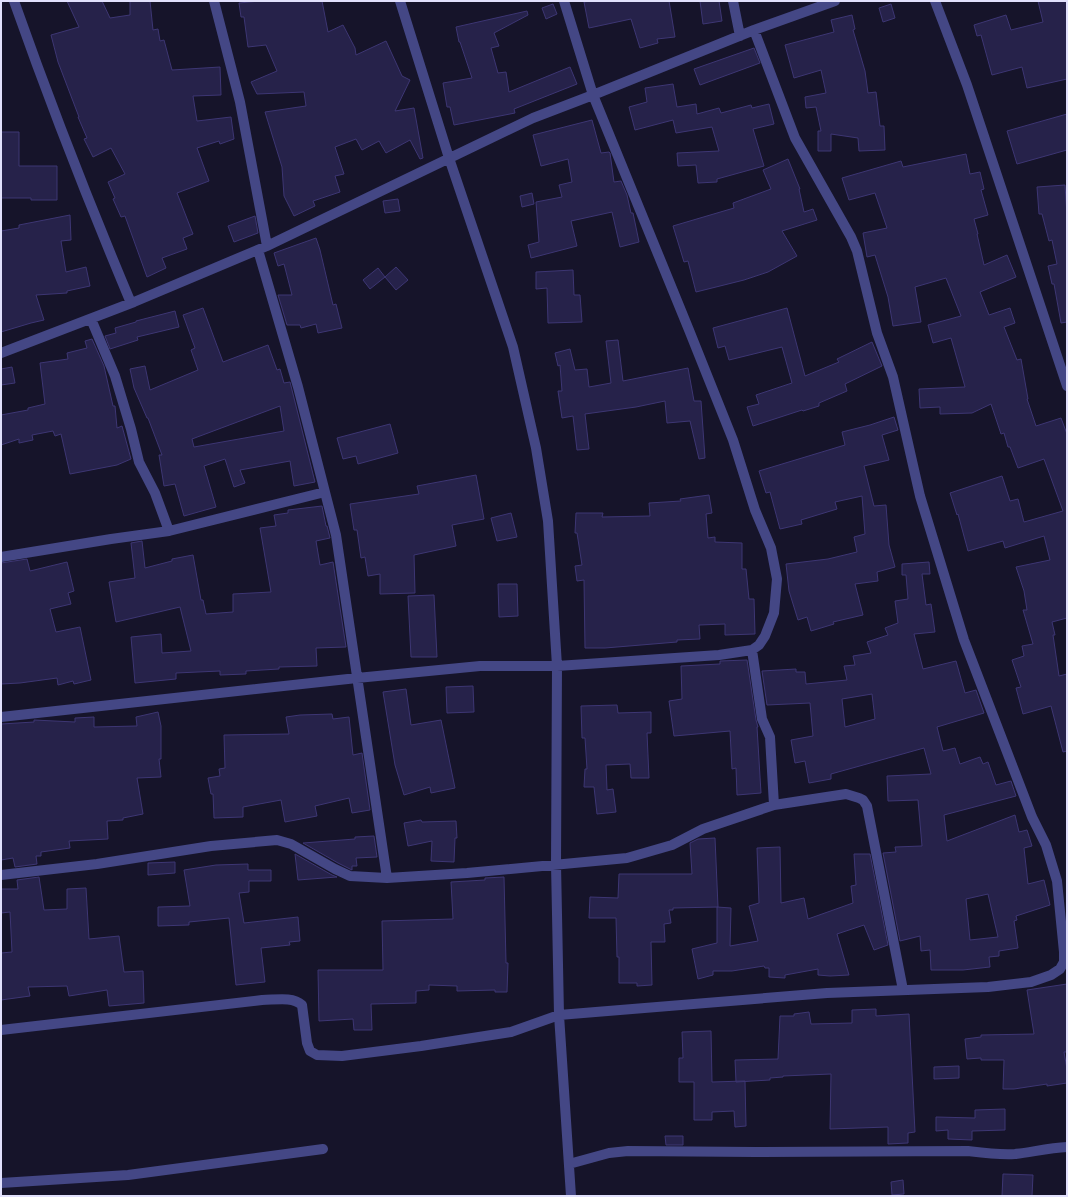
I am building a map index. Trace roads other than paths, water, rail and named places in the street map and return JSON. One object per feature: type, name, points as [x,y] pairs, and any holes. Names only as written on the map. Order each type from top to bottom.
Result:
[{"type":"street","points":[[14,1],[44,89],[131,303]]},
{"type":"street","points":[[214,1],[240,102],[262,248],[336,535],[387,878]]},
{"type":"street","points":[[400,1],[450,158],[513,347],[536,448],[548,521],[556,666],[556,864],[559,1015],[570,1164],[570,1196]]},
{"type":"street","points":[[1,717],[480,666],[556,666],[719,655],[752,650],[759,645],[765,636],[774,613],[777,579],[771,548],[755,510],[730,433],[690,330],[594,95],[564,1]]},
{"type":"street","points":[[733,1],[740,36]]},
{"type":"street","points":[[1,354],[131,303],[262,248],[533,118],[754,30],[835,1]]},
{"type":"street","points":[[935,1],[967,85],[1067,386]]},
{"type":"street","points":[[1,1030],[262,1000],[291,1000],[297,1001],[302,1005],[307,1042],[310,1051],[316,1055],[342,1056],[421,1046],[511,1032],[559,1015],[827,993],[988,987],[1031,982],[1051,975],[1065,966],[1057,881],[1046,844],[1032,817],[964,640],[920,496],[893,377],[877,333],[857,252],[851,237],[795,138],[754,30]]},
{"type":"street","points":[[91,319],[115,376],[139,462],[155,493],[169,531]]},
{"type":"street","points":[[1,557],[169,531],[325,492]]},
{"type":"street","points":[[752,650],[762,719],[770,737],[774,805]]},
{"type":"street","points":[[1,875],[97,864],[211,846],[277,840],[291,844],[350,876],[387,878],[467,873],[627,858],[672,846],[703,829],[774,805],[846,794],[859,798],[866,804],[903,990]]},
{"type":"street","points":[[570,1164],[609,1153],[628,1151],[968,1151],[1014,1154],[1067,1147]]},
{"type":"street","points":[[1,1183],[128,1175],[323,1149]]}]
